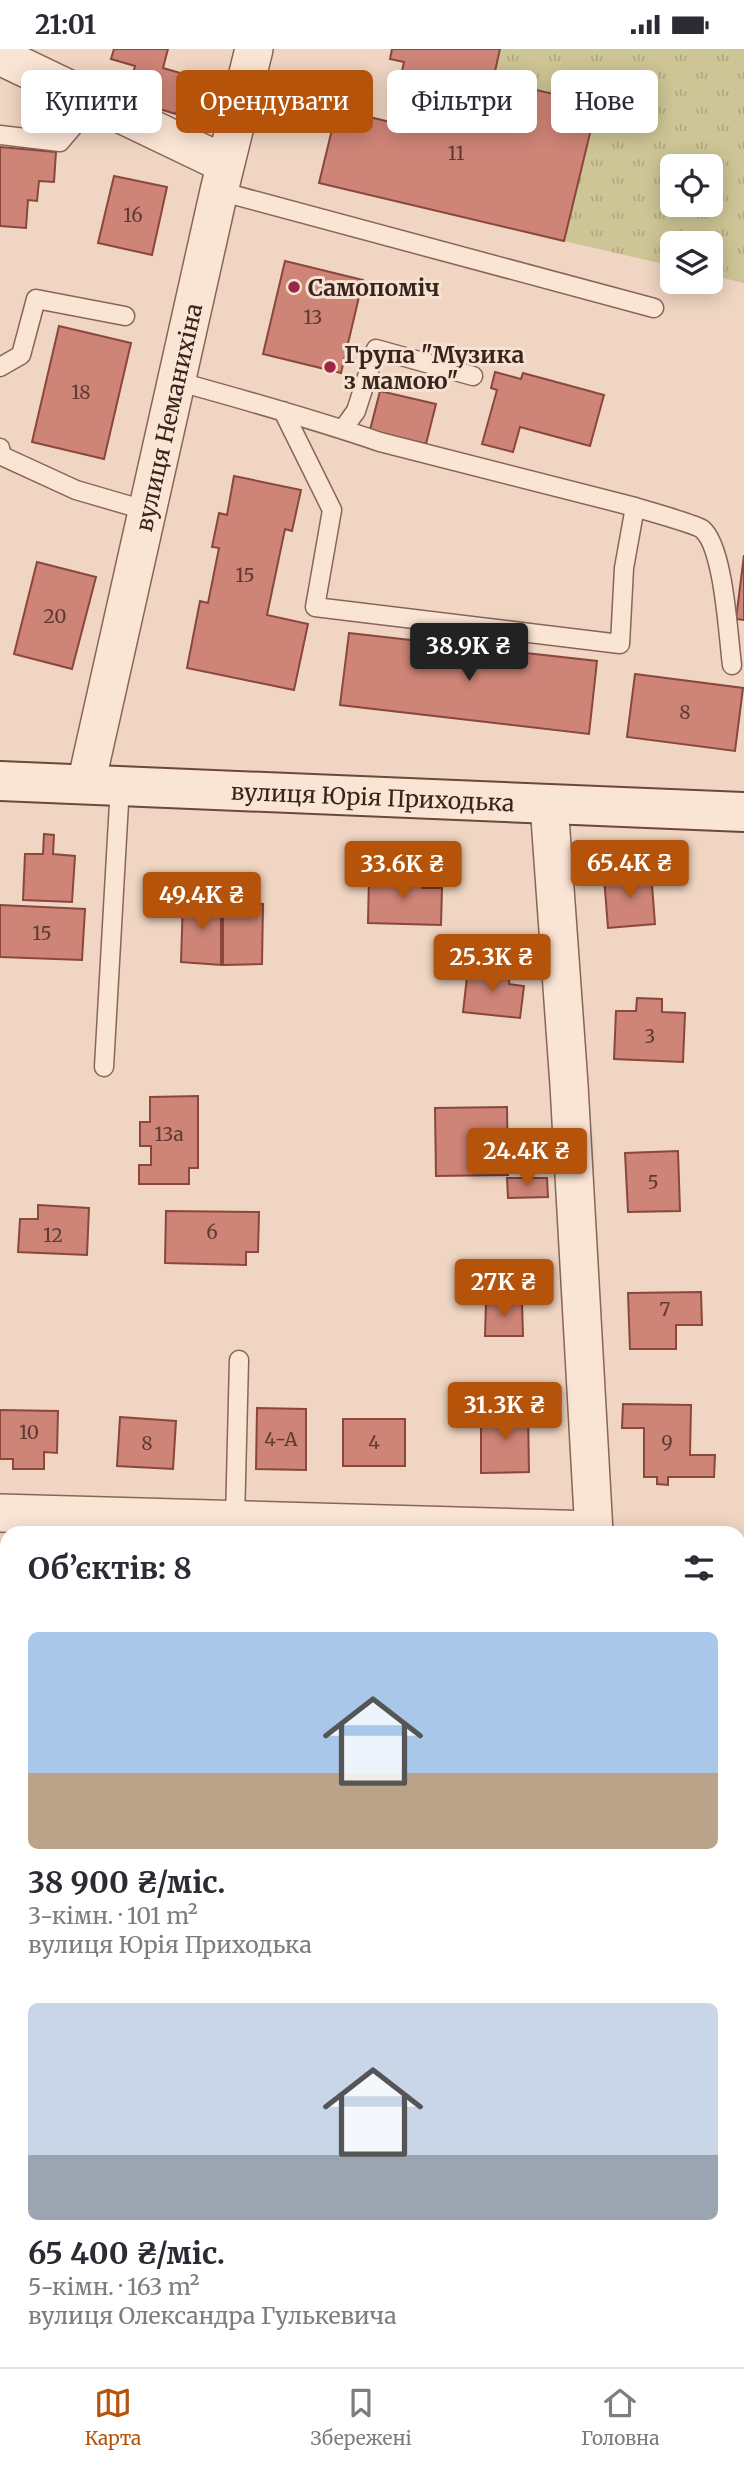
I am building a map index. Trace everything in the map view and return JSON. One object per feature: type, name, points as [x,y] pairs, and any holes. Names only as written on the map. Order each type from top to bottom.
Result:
[{"type":"street","name":"вулиця Неманихіна","points":[[103,784],[148,511],[222,177],[254,49]]},
{"type":"street","points":[[10,56],[36,70]]},
{"type":"street","points":[[147,133],[222,177]]},
{"type":"street","name":"вулиця Юрія Приходька","points":[[0,781],[744,812]]},
{"type":"street","points":[[549,804],[594,1526]]},
{"type":"street","points":[[0,1513],[414,1526]]},
{"type":"lane","points":[[0,135],[60,142],[68,133]]},
{"type":"lane","points":[[222,177],[653,308]]},
{"type":"lane","points":[[0,367],[21,355],[36,299],[125,316]]},
{"type":"lane","points":[[343,429],[356,411],[376,349],[473,376]]},
{"type":"lane","points":[[176,381],[380,442],[635,507],[702,529],[715,548],[732,665]]},
{"type":"lane","points":[[283,411],[332,510],[315,607],[620,644],[624,568],[635,507]]},
{"type":"lane","points":[[0,448],[2,456],[76,490],[148,511]]},
{"type":"lane","points":[[103,784],[104,1067]]},
{"type":"lane","points":[[235,1520],[239,1360]]},
{"type":"green space","points":[[500,49],[744,49],[744,283],[723,278],[723,231],[660,231],[660,263],[564,241],[589,133],[658,133],[658,70],[551,70],[551,94],[537,91],[537,70],[495,70]]},
{"type":"building","points":[[114,49],[168,49],[163,68],[176,72],[176,114],[162,110],[162,70],[134,70],[135,66],[111,59]]},
{"type":"building","points":[[392,49],[500,49],[495,70],[402,70],[404,62],[390,59]]},
{"type":"building","points":[[537,90],[551,93],[551,133],[590,133],[564,241],[319,183],[331,133],[373,133],[373,118],[387,121],[387,133],[537,133]]},
{"type":"building","points":[[0,147],[56,152],[54,182],[39,181],[37,201],[28,200],[26,228],[0,226]]},
{"type":"building","points":[[114,176],[167,187],[152,255],[98,243]]},
{"type":"building","points":[[285,261],[363,280],[341,373],[263,354]]},
{"type":"building","points":[[59,326],[131,343],[104,459],[32,442]]},
{"type":"building","points":[[495,372],[521,379],[523,373],[604,395],[590,446],[520,427],[513,452],[482,444],[497,390],[491,388]]},
{"type":"building","points":[[380,391],[436,404],[426,444],[370,430]]},
{"type":"building","points":[[234,476],[301,490],[292,531],[285,529],[267,615],[308,624],[294,690],[187,668],[200,601],[208,603],[219,548],[212,547],[219,513],[227,515]]},
{"type":"building","points":[[744,555],[744,620],[736,619]]},
{"type":"building","points":[[37,562],[96,577],[72,669],[14,654]]},
{"type":"building","points":[[349,633],[597,661],[589,734],[340,705]]},
{"type":"building","points":[[635,674],[743,688],[735,751],[627,737]]},
{"type":"building","points":[[44,834],[54,835],[53,854],[75,856],[72,902],[23,900],[25,854],[43,854]]},
{"type":"building","points":[[651,872],[655,924],[608,928],[604,877]]},
{"type":"building","points":[[369,875],[423,877],[422,888],[442,888],[441,925],[368,923]]},
{"type":"building","points":[[183,899],[221,901],[221,965],[181,962]]},
{"type":"building","points":[[223,902],[263,904],[262,964],[223,965]]},
{"type":"building","points":[[0,905],[85,909],[82,960],[0,957]]},
{"type":"building","points":[[468,968],[510,973],[509,984],[524,986],[520,1018],[463,1012]]},
{"type":"building","points":[[637,998],[662,999],[662,1012],[685,1013],[683,1062],[614,1059],[616,1011],[636,1011]]},
{"type":"building","points":[[198,1096],[198,1168],[189,1168],[189,1184],[139,1184],[139,1165],[151,1165],[151,1146],[140,1146],[140,1122],[150,1122],[150,1097]]},
{"type":"building","points":[[507,1107],[508,1175],[436,1176],[435,1108]]},
{"type":"building","points":[[678,1151],[680,1211],[628,1212],[625,1153]]},
{"type":"building","points":[[507,1178],[547,1178],[548,1197],[508,1198]]},
{"type":"building","points":[[38,1205],[89,1208],[87,1255],[18,1252],[20,1219],[38,1219]]},
{"type":"building","points":[[166,1211],[259,1212],[258,1252],[246,1252],[246,1265],[165,1263]]},
{"type":"building","points":[[476,1275],[532,1275],[532,1286],[522,1286],[522,1302],[486,1302],[486,1293],[476,1293]]},
{"type":"building","points":[[701,1292],[702,1325],[676,1325],[676,1349],[630,1349],[628,1293]]},
{"type":"building","points":[[486,1302],[522,1302],[523,1336],[485,1336]]},
{"type":"building","points":[[623,1404],[691,1405],[690,1455],[715,1455],[714,1477],[668,1477],[668,1485],[657,1484],[657,1477],[644,1477],[644,1428],[622,1428]]},
{"type":"building","points":[[257,1408],[306,1409],[306,1470],[256,1469]]},
{"type":"building","points":[[0,1410],[58,1411],[57,1453],[44,1452],[44,1469],[13,1469],[13,1459],[0,1459]]},
{"type":"building","points":[[528,1411],[529,1472],[481,1473],[481,1412]]},
{"type":"building","points":[[120,1417],[176,1421],[173,1469],[117,1466]]},
{"type":"building","points":[[343,1419],[405,1419],[405,1466],[343,1466]]},
{"type":"place","name":"Самопоміч","points":[[294,287]]},
{"type":"place","name":"Група \"Музика з мамою\"","points":[[330,367]]}]
